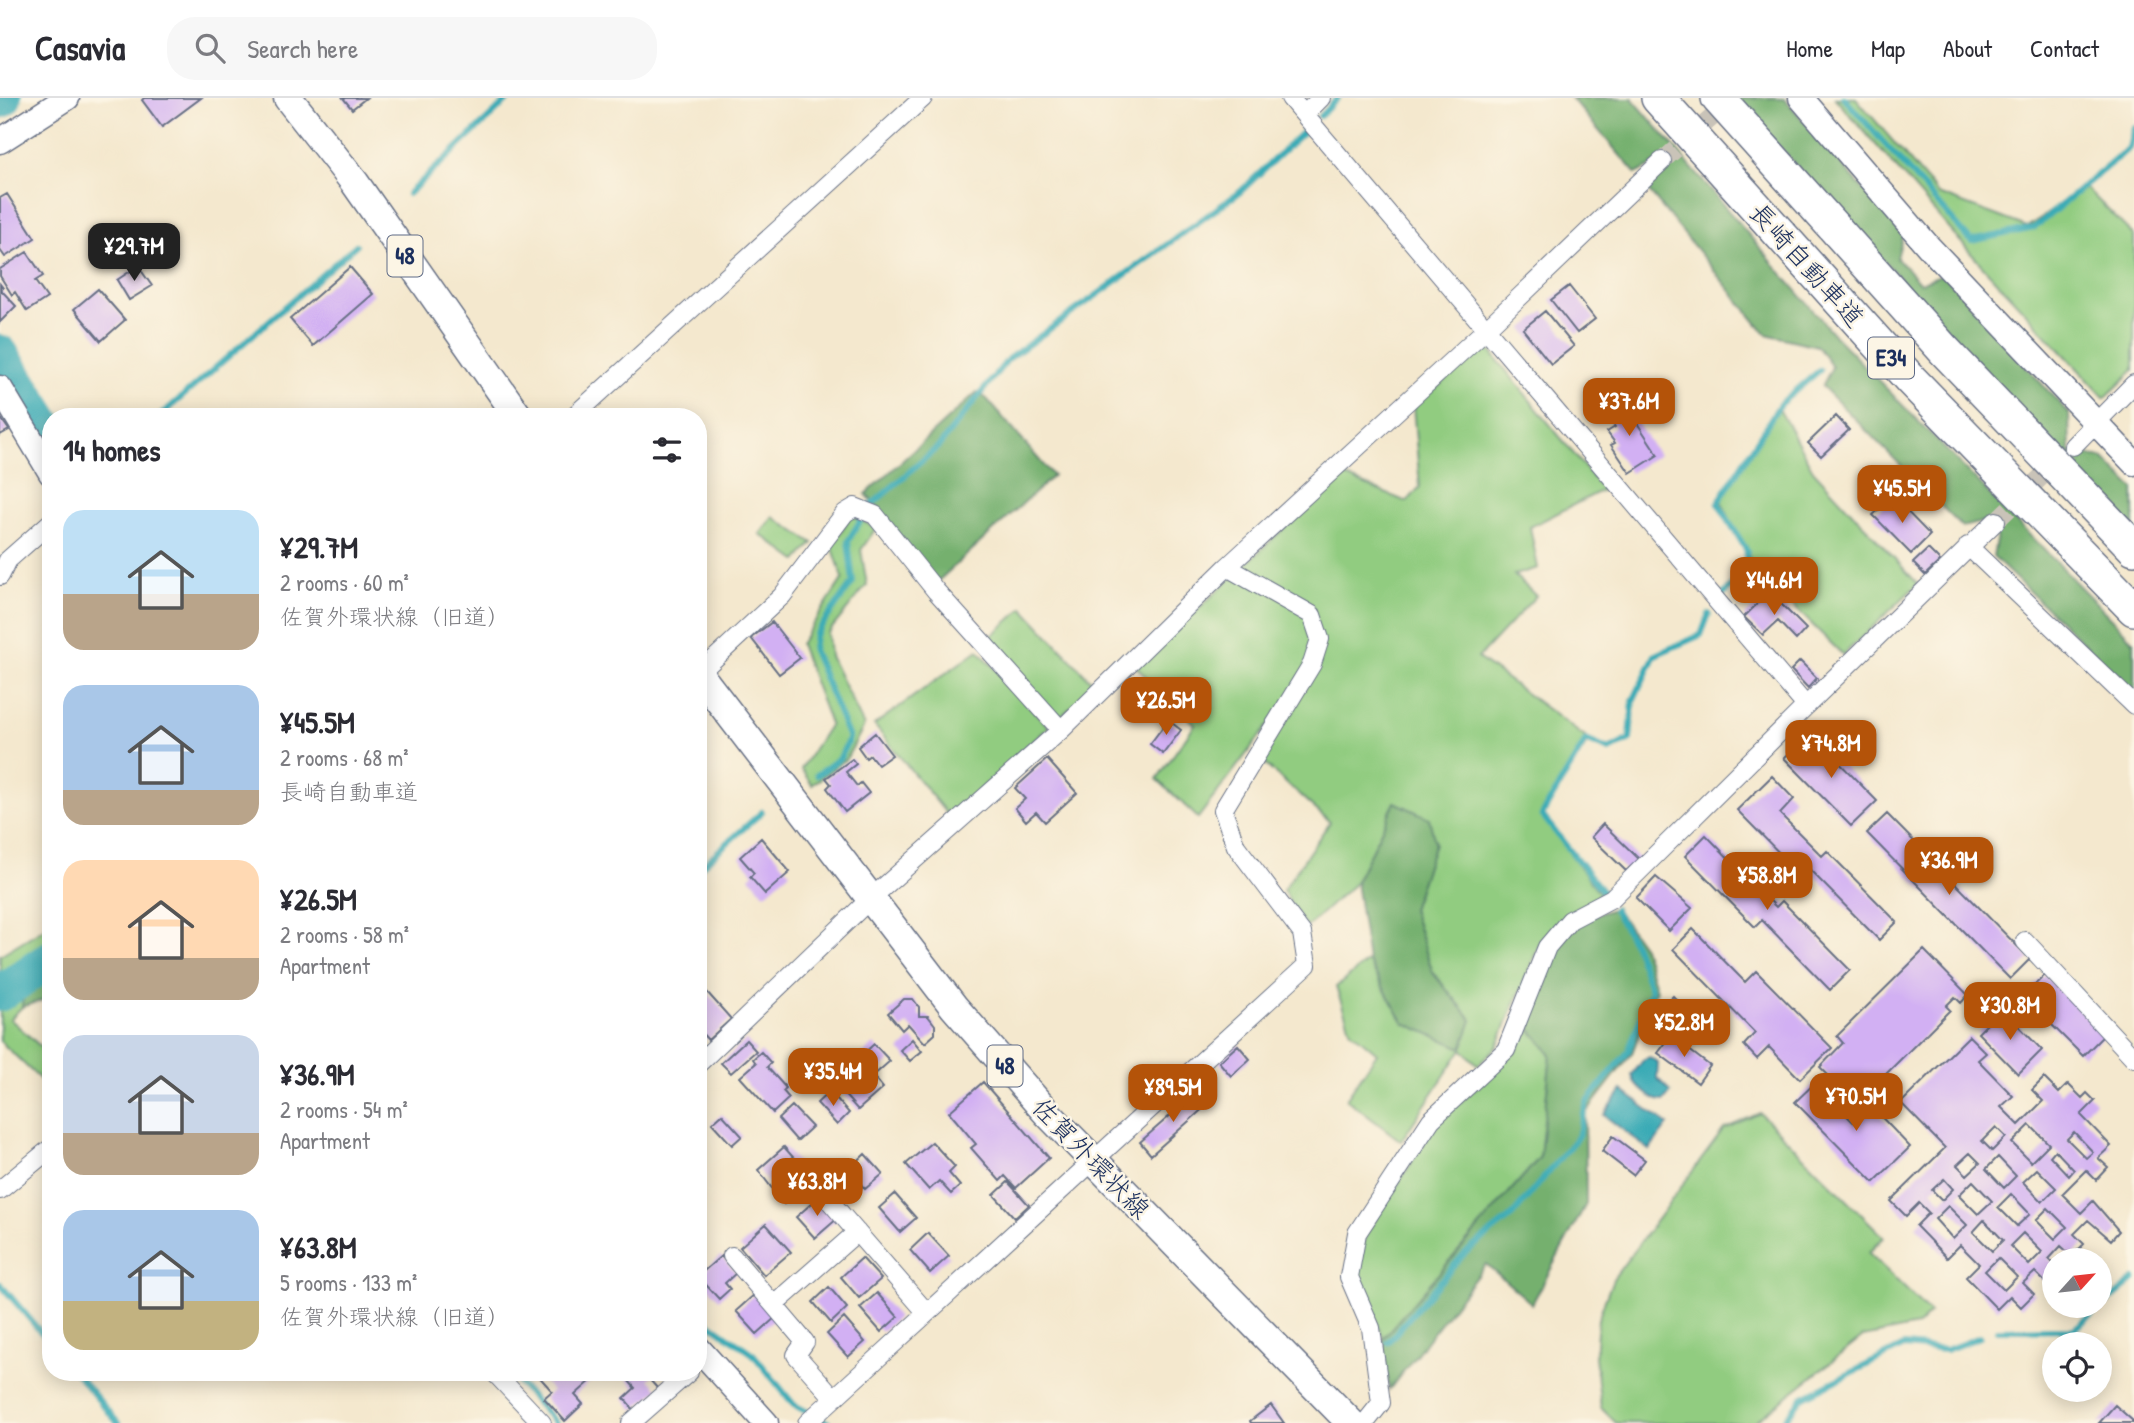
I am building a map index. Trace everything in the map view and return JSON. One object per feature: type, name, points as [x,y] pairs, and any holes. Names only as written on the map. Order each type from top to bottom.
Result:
[{"type":"highway","name":"長崎自動車道","points":[[1658,98],[1911,380],[2134,609]]},
{"type":"highway","name":"長崎自動車道","points":[[1718,98],[1944,350],[2134,548]]},
{"type":"main road","name":"48","points":[[288,98],[355,183],[512,408]]},
{"type":"main road","name":"佐賀外環状線","points":[[707,686],[869,900],[954,1007],[1092,1161],[1351,1423]]},
{"type":"street","points":[[0,141],[67,98]]},
{"type":"street","points":[[582,408],[923,98]]},
{"type":"street","points":[[1290,98],[1806,706]]},
{"type":"street","points":[[1305,114],[1321,98]]},
{"type":"street","points":[[1801,98],[1928,246],[2134,463]]},
{"type":"street","points":[[707,1055],[869,900],[1061,730],[1227,567],[1485,331],[1662,161]]},
{"type":"street","points":[[2073,446],[2134,384]]},
{"type":"street","points":[[0,388],[42,458]]},
{"type":"street","points":[[707,666],[782,596],[845,513],[855,507],[875,515],[936,591],[1061,730]]},
{"type":"street","points":[[1365,1423],[1381,1403],[1371,1328],[1349,1277],[1357,1233],[1431,1120],[1506,1050],[1546,947],[1570,920],[1612,898],[1996,521]]},
{"type":"street","points":[[0,576],[8,560],[42,530]]},
{"type":"street","points":[[1968,547],[2134,705]]},
{"type":"street","points":[[807,1423],[1307,965],[1302,933],[1236,846],[1223,810],[1312,664],[1320,639],[1312,615],[1227,567]]},
{"type":"street","points":[[2025,941],[2134,1058]]},
{"type":"street","points":[[0,1191],[42,1156]]},
{"type":"street","points":[[828,1199],[927,1313]]},
{"type":"street","points":[[774,1305],[857,1232]]},
{"type":"street","points":[[732,1256],[806,1342],[796,1355],[830,1403]]},
{"type":"street","points":[[707,1368],[766,1423]]},
{"type":"street","points":[[502,1381],[541,1423]]},
{"type":"street","points":[[631,1423],[676,1381]]},
{"type":"green space","points":[[1571,98],[1632,98],[1836,337],[2134,642],[2134,691],[1993,557],[2000,518],[1962,527],[1822,386],[1832,367],[1817,346],[1766,334],[1647,189],[1671,156],[1636,174]]},
{"type":"green space","points":[[1734,98],[1784,98],[1903,235],[1897,258],[1920,283],[1943,274],[2069,414],[2070,452],[2103,458],[2134,489],[2134,533]]},
{"type":"green space","points":[[1835,98],[1856,98],[1938,194],[2027,227],[2086,188],[2134,236],[2134,370],[2105,398],[1975,258]]},
{"type":"green space","points":[[1487,347],[1603,490],[1530,527],[1538,568],[1514,575],[1536,596],[1478,658],[1589,740],[1541,814],[1600,894],[1568,915],[1540,943],[1497,1047],[1478,1065],[1462,1049],[1401,1141],[1346,1099],[1377,1053],[1351,1031],[1336,987],[1368,961],[1404,1023],[1462,1048],[1472,1020],[1433,973],[1412,909],[1435,843],[1395,803],[1356,882],[1306,928],[1283,890],[1330,822],[1260,760],[1319,658],[1198,818],[1157,779],[1195,724],[1136,667],[1341,475],[1407,502],[1420,487],[1413,406]]},
{"type":"green space","points":[[977,392],[987,399],[1053,476],[937,582],[866,494]]},
{"type":"green space","points":[[1779,409],[1813,470],[1918,584],[1843,655],[1754,567],[1721,501]]},
{"type":"green space","points":[[851,515],[876,528],[861,550],[867,585],[828,633],[830,656],[864,726],[846,759],[812,785],[801,769],[830,724],[800,644],[843,578],[832,546]]},
{"type":"green space","points":[[773,517],[813,543],[797,561],[760,534]]},
{"type":"green space","points":[[1023,608],[1095,685],[1057,720],[987,640]]},
{"type":"green space","points":[[978,650],[1049,727],[950,818],[874,725]]},
{"type":"green space","points":[[1395,802],[1429,818],[1435,843],[1412,909],[1433,973],[1472,1020],[1462,1048],[1404,1023],[1368,961],[1356,882]]},
{"type":"green space","points":[[1615,908],[1643,947],[1656,990],[1632,1053],[1585,1114],[1586,1204],[1532,1304],[1486,1264],[1389,1390],[1383,1338],[1540,1157],[1551,1054],[1530,1029],[1550,953],[1575,922]]},
{"type":"green space","points":[[42,929],[42,949],[22,960],[0,980],[0,955]]},
{"type":"green space","points":[[42,975],[42,1000],[22,1007],[25,985]]},
{"type":"green space","points":[[25,985],[22,1007],[10,1019],[42,1048],[42,1081],[0,1041],[0,1003]]},
{"type":"green space","points":[[1530,1029],[1551,1054],[1540,1157],[1383,1338],[1356,1276],[1367,1232],[1437,1123],[1517,1050]]},
{"type":"green space","points":[[1760,1113],[1884,1237],[1869,1253],[1930,1313],[1917,1326],[1863,1337],[1753,1423],[1616,1423],[1601,1408],[1595,1357],[1598,1319],[1613,1279],[1724,1129]]},
{"type":"water","points":[[1650,1057],[1658,1063],[1657,1078],[1671,1092],[1664,1101],[1645,1093],[1632,1075],[1644,1059]]},
{"type":"water","points":[[1622,1090],[1668,1125],[1649,1150],[1604,1115]]},
{"type":"building","points":[[201,98],[162,127],[142,100]]},
{"type":"building","points":[[343,98],[366,98],[352,109]]},
{"type":"building","points":[[7,194],[35,238],[5,257],[0,250],[0,198]]},
{"type":"building","points":[[27,252],[43,276],[35,281],[47,298],[27,311],[15,292],[12,295],[0,276],[0,269]]},
{"type":"building","points":[[138,266],[152,286],[129,300],[117,280]]},
{"type":"building","points":[[350,267],[373,294],[313,346],[290,319]]},
{"type":"building","points":[[0,284],[3,288],[1,290],[16,306],[0,322]]},
{"type":"building","points":[[1569,286],[1595,319],[1577,333],[1551,300]]},
{"type":"building","points":[[98,289],[125,320],[101,341],[74,309]]},
{"type":"building","points":[[1545,311],[1574,346],[1551,364],[1523,329]]},
{"type":"building","points":[[1622,400],[1658,455],[1630,473],[1611,445],[1615,443],[1607,432],[1615,427],[1605,412]]},
{"type":"building","points":[[1836,416],[1849,430],[1821,456],[1808,443]]},
{"type":"building","points":[[0,417],[9,430],[0,435]]},
{"type":"building","points":[[1893,497],[1930,535],[1911,554],[1873,515]]},
{"type":"building","points":[[1928,549],[1940,561],[1925,575],[1913,563]]},
{"type":"building","points":[[1769,592],[1806,629],[1796,640],[1778,621],[1763,635],[1744,617]]},
{"type":"building","points":[[772,622],[800,658],[779,674],[751,638]]},
{"type":"building","points":[[1800,661],[1817,678],[1808,688],[1791,670]]},
{"type":"building","points":[[1168,720],[1181,730],[1163,754],[1150,744]]},
{"type":"building","points":[[875,733],[892,755],[878,765],[870,755],[866,758],[858,747]]},
{"type":"building","points":[[1810,733],[1877,801],[1851,826],[1784,758]]},
{"type":"building","points":[[852,759],[856,764],[846,772],[857,786],[861,783],[869,793],[845,812],[827,788],[831,784],[826,778]]},
{"type":"building","points":[[1047,759],[1077,793],[1045,822],[1036,812],[1026,821],[1015,808],[1025,799],[1015,788]]},
{"type":"building","points":[[1772,776],[1794,799],[1780,814],[1822,856],[1827,851],[1897,922],[1879,940],[1810,870],[1803,877],[1737,810]]},
{"type":"building","points":[[1887,814],[2030,959],[2010,979],[1867,833]]},
{"type":"building","points":[[1603,824],[1639,859],[1626,871],[1591,837]]},
{"type":"building","points":[[1706,835],[1776,907],[1782,901],[1850,970],[1830,990],[1762,920],[1755,927],[1685,856]]},
{"type":"building","points":[[761,838],[790,872],[765,894],[750,877],[754,873],[740,857]]},
{"type":"building","points":[[1656,877],[1692,908],[1669,931],[1636,898]]},
{"type":"building","points":[[1693,929],[1745,982],[1756,971],[1832,1048],[1800,1079],[1769,1047],[1757,1059],[1744,1045],[1755,1033],[1673,949]]},
{"type":"building","points":[[1924,950],[1968,995],[1961,1003],[1955,997],[1946,1006],[1950,1010],[1880,1080],[1876,1076],[1852,1099],[1820,1067],[1843,1043],[1837,1036]]},
{"type":"building","points":[[2045,975],[2104,1035],[2083,1056],[2023,996]]},
{"type":"building","points":[[707,992],[731,1019],[707,1039]]},
{"type":"building","points":[[1673,996],[1684,1007],[1674,1017],[1663,1006]]},
{"type":"building","points":[[904,999],[913,999],[919,1007],[919,1016],[928,1016],[935,1025],[935,1034],[925,1043],[908,1024],[902,1030],[888,1013]]},
{"type":"building","points":[[2002,1009],[2042,1050],[2018,1074],[1978,1033]]},
{"type":"building","points":[[1671,1036],[1710,1066],[1698,1083],[1658,1053]]},
{"type":"building","points":[[1969,1036],[1986,1053],[1978,1060],[2013,1096],[2001,1107],[2019,1125],[2043,1101],[2032,1090],[2044,1078],[2059,1093],[2068,1084],[2082,1098],[2087,1093],[2095,1101],[2081,1115],[2111,1146],[2098,1158],[2108,1167],[2096,1180],[2086,1170],[2062,1194],[2081,1213],[2093,1201],[2119,1231],[2111,1240],[2088,1220],[2074,1234],[2084,1244],[2080,1248],[2042,1248],[2042,1252],[2042,1279],[2035,1272],[2023,1283],[2034,1294],[2021,1307],[2010,1296],[1997,1309],[1966,1277],[1979,1264],[1960,1245],[1947,1258],[1916,1226],[1929,1213],[1919,1203],[1906,1216],[1891,1201],[1945,1148],[1901,1103]],"holes":[[[2030,1125],[2049,1144],[2031,1162],[2012,1143]],[[1996,1127],[2006,1137],[1992,1151],[1982,1141]],[[2074,1132],[2093,1152],[2086,1158],[2067,1139]],[[2055,1150],[2074,1170],[2069,1176],[2050,1156]],[[1970,1153],[1980,1163],[1967,1175],[1957,1165]],[[1998,1157],[2016,1176],[2004,1188],[1986,1169]],[[2037,1169],[2056,1188],[2042,1202],[2023,1182]],[[1944,1179],[1953,1189],[1942,1200],[1932,1190]],[[1973,1181],[1992,1201],[1978,1214],[1959,1195]],[[2011,1194],[2030,1214],[2017,1226],[1998,1207]],[[1948,1206],[1967,1225],[1953,1239],[1935,1219]],[[2048,1208],[2067,1227],[2055,1239],[2036,1220]],[[1984,1220],[2003,1240],[1992,1251],[1973,1232]],[[2023,1233],[2042,1252],[2029,1265],[2010,1246]],[[1998,1258],[2017,1277],[2004,1290],[1985,1271]]]},
{"type":"building","points":[[912,1039],[922,1051],[910,1061],[900,1050]]},
{"type":"building","points":[[746,1040],[756,1051],[731,1073],[721,1063]]},
{"type":"building","points":[[874,1044],[890,1061],[873,1076],[883,1088],[858,1110],[833,1082]]},
{"type":"building","points":[[1238,1045],[1250,1059],[1231,1076],[1219,1062]]},
{"type":"building","points":[[761,1052],[771,1063],[767,1067],[786,1088],[783,1091],[789,1098],[773,1113],[740,1077],[756,1063],[753,1059]]},
{"type":"building","points":[[983,1082],[1049,1158],[1016,1188],[1005,1176],[1000,1181],[971,1148],[976,1144],[949,1112]]},
{"type":"building","points":[[1815,1083],[1854,1123],[1871,1106],[1910,1147],[1874,1182],[1795,1102]]},
{"type":"building","points":[[830,1091],[849,1113],[837,1125],[817,1103]]},
{"type":"building","points":[[1196,1093],[1207,1105],[1151,1155],[1140,1142]]},
{"type":"building","points":[[792,1106],[812,1127],[797,1141],[778,1119]]},
{"type":"building","points":[[722,1114],[742,1136],[732,1145],[712,1123]]},
{"type":"building","points":[[1613,1136],[1645,1160],[1633,1175],[1602,1151]]},
{"type":"building","points":[[932,1142],[955,1167],[949,1173],[960,1186],[951,1194],[939,1181],[929,1190],[906,1164]]},
{"type":"building","points":[[784,1147],[808,1174],[804,1179],[807,1183],[784,1204],[758,1170]]},
{"type":"building","points":[[865,1154],[883,1174],[865,1189],[848,1170]]},
{"type":"building","points":[[1008,1182],[1029,1205],[1015,1218],[994,1195]]},
{"type":"building","points":[[895,1194],[916,1218],[900,1232],[879,1208]]},
{"type":"building","points":[[819,1197],[838,1218],[815,1238],[796,1217]]},
{"type":"building","points":[[766,1224],[791,1252],[764,1275],[740,1247]]},
{"type":"building","points":[[928,1233],[949,1256],[930,1273],[910,1250]]},
{"type":"building","points":[[721,1256],[736,1273],[725,1283],[730,1289],[719,1299],[707,1286],[707,1268]]},
{"type":"building","points":[[862,1258],[881,1279],[859,1298],[841,1277]]},
{"type":"building","points":[[829,1287],[847,1308],[831,1323],[813,1302]]},
{"type":"building","points":[[877,1293],[898,1317],[881,1332],[860,1308]]},
{"type":"building","points":[[755,1294],[776,1317],[757,1334],[736,1311]]},
{"type":"building","points":[[844,1318],[865,1342],[848,1357],[827,1334]]},
{"type":"building","points":[[543,1381],[591,1381],[575,1395],[583,1404],[565,1421],[544,1398],[552,1391]]},
{"type":"building","points":[[629,1381],[651,1381],[658,1389],[634,1410],[624,1398],[635,1388]]},
{"type":"building","points":[[1271,1405],[1284,1423],[1251,1423],[1250,1421]]},
{"type":"building","points":[[2115,1405],[2134,1422],[2134,1423],[2099,1423]]},
{"type":"waterway","points":[[408,194],[510,98]]},
{"type":"waterway","points":[[1320,116],[1338,98]]},
{"type":"waterway","points":[[1844,98],[1971,241],[2034,228],[2129,148],[2134,127]]},
{"type":"waterway","points":[[817,775],[840,758],[849,738],[813,650],[815,635],[853,582],[848,541],[868,508],[939,446],[1008,359],[1240,192],[1305,130]]},
{"type":"waterway","points":[[169,408],[356,245]]},
{"type":"waterway","points":[[0,353],[42,420]]},
{"type":"waterway","points":[[1721,597],[1743,574],[1747,551],[1718,503],[1780,404],[1820,370]]},
{"type":"waterway","points":[[1603,892],[1542,815],[1586,740],[1609,750],[1630,739],[1633,701],[1655,655],[1701,635],[1709,614]]},
{"type":"waterway","points":[[707,861],[762,812]]},
{"type":"waterway","points":[[1388,1342],[1464,1254],[1512,1216],[1578,1136],[1587,1102],[1628,1052],[1651,990],[1635,946],[1614,909]]},
{"type":"waterway","points":[[0,993],[42,965]]},
{"type":"waterway","points":[[1998,1330],[2074,1329],[2134,1280]]},
{"type":"waterway","points":[[0,1284],[42,1333]]},
{"type":"waterway","points":[[707,1321],[753,1354],[794,1405],[829,1423]]},
{"type":"waterway","points":[[1782,1423],[1802,1398],[1904,1346],[1946,1350],[1980,1337]]},
{"type":"waterway","points":[[83,1381],[118,1423]]},
{"type":"waterway","points":[[517,1381],[556,1423]]},
{"type":"tunnel","points":[[1662,161],[1731,101]]},
{"type":"tunnel","points":[[1996,521],[2073,446]]}]
